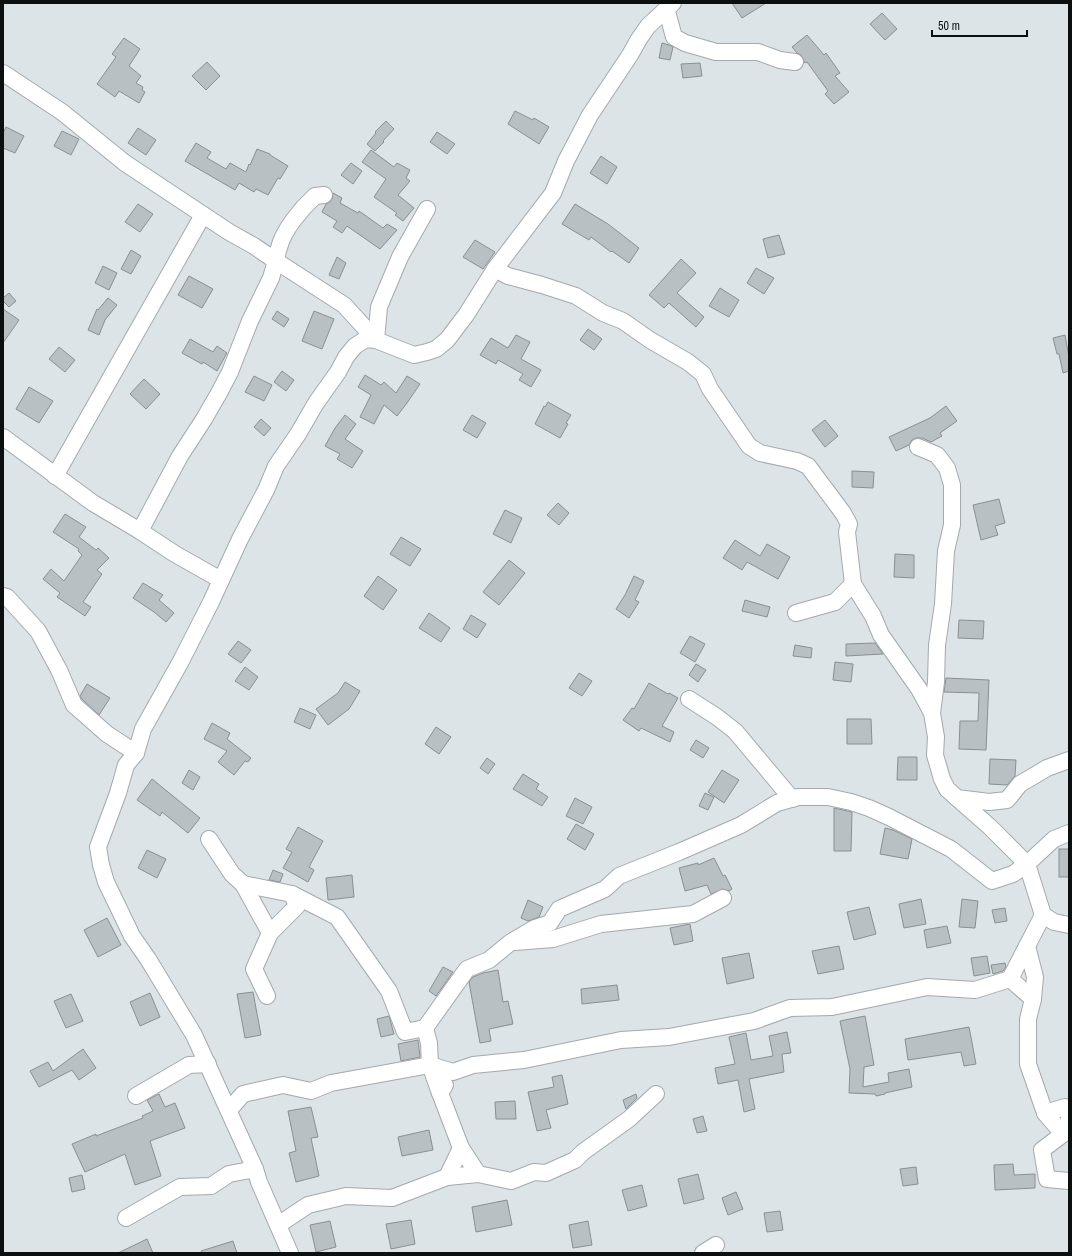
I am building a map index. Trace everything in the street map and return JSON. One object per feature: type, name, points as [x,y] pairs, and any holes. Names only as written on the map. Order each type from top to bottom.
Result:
[{"type":"street","points":[[668,7],[668,15],[674,37],[685,43],[716,52],[758,52],[780,60],[795,62]]},
{"type":"street","points":[[290,1253],[259,1182],[255,1169],[194,1035],[148,959],[132,936],[106,882],[98,847],[118,793],[126,765],[136,753],[143,729],[181,661],[266,490],[276,466],[335,377],[346,357],[355,346],[366,339],[376,340],[414,355],[436,349],[447,340],[466,315],[495,269],[553,193],[566,161],[590,114],[630,56],[648,26],[668,7]]},
{"type":"street","points":[[3,73],[62,112],[125,163],[203,215],[344,304],[376,340]]},
{"type":"street","points":[[140,531],[180,456],[219,393],[242,344],[250,322],[272,278],[279,247],[284,236],[295,219],[315,196],[324,195]]},
{"type":"street","points":[[376,340],[379,307],[400,257],[427,209]]},
{"type":"street","points":[[55,476],[203,215]]},
{"type":"street","points":[[495,269],[508,276],[576,296],[603,313],[623,321],[650,340],[688,362],[703,374],[710,389],[749,446],[760,453],[798,462],[808,466],[843,513],[849,524],[847,532],[853,584],[873,616],[880,635],[920,689],[932,713]]},
{"type":"street","points":[[3,437],[93,503],[175,554],[221,580]]},
{"type":"street","points":[[918,447],[937,455],[947,468],[952,484],[952,526],[946,551],[937,645],[936,682],[932,713],[936,737],[935,755],[942,779],[947,789],[990,827],[1027,864],[1043,915],[1054,922],[1069,925]]},
{"type":"street","points":[[796,612],[835,602],[853,584]]},
{"type":"street","points":[[3,596],[8,598],[38,631],[66,684],[74,705],[107,734],[136,753]]},
{"type":"street","points":[[3,612],[11,610],[21,612]]},
{"type":"street","points":[[690,699],[734,731],[792,798]]},
{"type":"street","points":[[957,798],[989,802],[1007,800],[1020,784],[1047,768],[1069,760]]},
{"type":"street","points":[[243,884],[313,904],[337,917],[389,991],[405,1032],[425,1028],[467,969],[488,960],[511,942],[535,928],[550,923],[559,909],[605,889],[619,876],[741,825],[777,803],[792,798],[828,797],[869,808],[951,849],[992,881],[1013,874],[1027,864],[1054,838],[1069,833]]},
{"type":"street","points":[[209,839],[232,874],[243,884],[270,933]]},
{"type":"street","points":[[511,942],[553,939],[601,924],[692,914],[723,898]]},
{"type":"street","points":[[267,996],[254,970],[270,933],[295,900]]},
{"type":"street","points":[[229,1110],[243,1094],[283,1085],[311,1091],[330,1083],[430,1065],[453,1072],[473,1065],[524,1060],[621,1040],[669,1037],[754,1021],[790,1008],[832,1007],[927,987],[975,990],[1010,979],[1043,915]]},
{"type":"street","points":[[1027,946],[1035,977],[1033,999],[1028,1019],[1028,1064],[1045,1113],[1063,1134]]},
{"type":"street","points":[[1010,979],[1033,999]]},
{"type":"street","points":[[425,1028],[429,1043],[430,1065],[440,1093],[461,1148],[478,1174]]},
{"type":"street","points":[[136,1096],[188,1065],[208,1064]]},
{"type":"street","points":[[440,1093],[453,1072]]},
{"type":"street","points":[[278,1225],[308,1205],[346,1196],[392,1198],[447,1178],[478,1174],[511,1181],[534,1172],[546,1173],[575,1160],[583,1152],[629,1120],[656,1094]]},
{"type":"street","points":[[1045,1113],[1068,1108],[1063,1134],[1042,1150],[1047,1179],[1069,1181]]},
{"type":"street","points":[[447,1178],[461,1148]]},
{"type":"street","points":[[126,1218],[180,1187],[211,1186],[229,1174],[255,1169]]},
{"type":"building","points":[[732,3],[766,3],[742,18]]},
{"type":"building","points":[[882,13],[897,29],[885,40],[870,24]]},
{"type":"building","points":[[807,35],[824,55],[826,53],[840,73],[835,76],[849,92],[834,104],[825,94],[828,91],[807,62],[805,63],[801,55],[792,47]]},
{"type":"building","points":[[124,38],[140,49],[129,66],[141,76],[136,83],[143,87],[142,90],[145,92],[139,103],[119,91],[115,97],[97,84],[116,57],[112,54]]},
{"type":"building","points":[[662,43],[673,47],[670,60],[659,58]]},
{"type":"building","points":[[207,62],[220,76],[206,90],[192,76]]},
{"type":"building","points":[[700,63],[702,76],[683,78],[681,64]]},
{"type":"building","points":[[515,111],[533,120],[534,118],[549,127],[539,144],[508,124]]},
{"type":"building","points":[[386,121],[394,129],[375,151],[367,144],[376,133],[375,132]]},
{"type":"building","points":[[6,127],[24,136],[15,153],[3,148],[3,133]]},
{"type":"building","points":[[138,128],[156,140],[146,155],[128,143]]},
{"type":"building","points":[[62,131],[79,139],[71,155],[54,146]]},
{"type":"building","points":[[437,132],[455,144],[447,154],[430,142]]},
{"type":"building","points":[[196,143],[211,152],[207,158],[226,169],[230,163],[246,172],[257,149],[270,154],[288,166],[280,179],[278,178],[268,195],[256,189],[254,192],[239,183],[235,190],[185,161]]},
{"type":"building","points":[[371,150],[394,167],[397,163],[410,170],[406,178],[410,181],[398,195],[414,208],[403,221],[395,215],[397,213],[374,197],[386,179],[362,162]]},
{"type":"building","points":[[601,156],[617,167],[607,184],[590,173]]},
{"type":"building","points":[[351,163],[362,171],[353,184],[341,175]]},
{"type":"building","points":[[333,193],[342,198],[340,203],[358,213],[359,211],[383,228],[387,224],[397,230],[380,249],[347,226],[342,233],[333,227],[337,221],[322,212],[326,204],[332,199]]},
{"type":"building","points":[[138,204],[153,214],[140,232],[125,222]]},
{"type":"building","points":[[575,204],[608,224],[639,248],[629,263],[591,237],[589,240],[562,224]]},
{"type":"building","points":[[779,235],[785,254],[768,258],[763,239]]},
{"type":"building","points":[[475,240],[495,252],[483,269],[463,257]]},
{"type":"building","points":[[131,250],[141,256],[131,274],[121,269]]},
{"type":"building","points":[[337,257],[346,263],[339,279],[329,275]]},
{"type":"building","points":[[681,259],[696,273],[677,293],[704,317],[696,327],[669,303],[664,308],[649,295]]},
{"type":"building","points":[[103,266],[117,273],[109,290],[95,283]]},
{"type":"building","points":[[756,268],[774,278],[764,294],[747,283]]},
{"type":"building","points":[[189,276],[213,289],[202,308],[178,295]]},
{"type":"building","points":[[720,288],[739,300],[729,317],[709,306]]},
{"type":"building","points":[[9,293],[16,301],[9,307],[3,301],[3,298]]},
{"type":"building","points":[[108,298],[117,305],[105,320],[99,335],[88,330],[97,309],[98,310]]},
{"type":"building","points":[[3,309],[19,320],[3,343]]},
{"type":"building","points":[[277,311],[289,319],[284,327],[272,319]]},
{"type":"building","points":[[314,311],[334,319],[322,349],[302,341]]},
{"type":"building","points":[[588,329],[602,339],[594,350],[580,340]]},
{"type":"building","points":[[516,335],[530,342],[521,359],[541,370],[531,387],[519,380],[523,374],[498,360],[496,364],[480,355],[491,338],[508,348]]},
{"type":"building","points":[[1065,335],[1069,357],[1069,371],[1063,373],[1059,354],[1057,354],[1053,338]]},
{"type":"building","points":[[190,339],[213,352],[217,346],[227,353],[217,371],[203,362],[202,364],[182,353]]},
{"type":"building","points":[[59,347],[75,360],[65,372],[49,359]]},
{"type":"building","points":[[282,371],[294,380],[286,391],[274,382]]},
{"type":"building","points":[[365,375],[381,385],[384,382],[396,393],[407,376],[420,384],[397,416],[384,405],[374,424],[360,417],[371,395],[358,387]]},
{"type":"building","points":[[254,376],[272,385],[264,401],[245,392]]},
{"type":"building","points":[[144,379],[160,394],[146,409],[130,394]]},
{"type":"building","points":[[29,387],[53,401],[39,423],[16,409]]},
{"type":"building","points":[[548,402],[571,415],[560,438],[535,424],[544,406],[545,407]]},
{"type":"building","points":[[946,406],[957,421],[940,433],[942,436],[931,442],[922,438],[916,438],[912,440],[909,445],[896,451],[889,437],[930,418]]},
{"type":"building","points":[[345,415],[356,424],[345,439],[363,451],[352,468],[337,459],[340,454],[325,446],[335,428]]},
{"type":"building","points":[[472,415],[486,423],[477,438],[463,430]]},
{"type":"building","points":[[261,419],[271,428],[264,436],[254,427]]},
{"type":"building","points":[[825,420],[838,436],[825,447],[812,430]]},
{"type":"building","points":[[852,471],[874,472],[873,488],[852,487]]},
{"type":"building","points":[[999,499],[1005,523],[995,526],[998,535],[981,540],[973,505]]},
{"type":"building","points":[[558,503],[569,513],[559,525],[547,515]]},
{"type":"building","points":[[505,510],[522,518],[511,543],[493,534]]},
{"type":"building","points":[[65,514],[86,527],[79,537],[96,550],[98,548],[109,558],[97,570],[102,574],[83,602],[91,607],[85,616],[57,597],[60,593],[43,579],[51,569],[64,581],[82,555],[78,551],[79,549],[53,532]]},
{"type":"building","points":[[401,537],[421,549],[410,566],[390,554]]},
{"type":"building","points":[[735,540],[760,556],[767,544],[790,557],[778,579],[747,562],[742,570],[723,558]]},
{"type":"building","points":[[895,554],[914,555],[914,578],[894,577]]},
{"type":"building","points":[[509,560],[525,573],[499,605],[483,592]]},
{"type":"building","points":[[378,576],[397,590],[383,610],[364,596]]},
{"type":"building","points":[[634,576],[644,581],[635,600],[639,602],[629,618],[616,609]]},
{"type":"building","points":[[143,583],[163,595],[159,600],[174,613],[166,622],[133,598]]},
{"type":"building","points":[[745,600],[770,607],[767,617],[742,611]]},
{"type":"building","points":[[429,613],[450,628],[441,642],[419,628]]},
{"type":"building","points":[[471,615],[486,624],[477,638],[463,629]]},
{"type":"building","points":[[959,620],[984,621],[983,639],[958,638]]},
{"type":"building","points":[[690,636],[705,644],[695,662],[680,653]]},
{"type":"building","points":[[238,641],[251,650],[241,663],[228,654]]},
{"type":"building","points":[[875,643],[883,654],[846,656],[846,644]]},
{"type":"building","points":[[795,645],[812,648],[811,658],[793,656]]},
{"type":"building","points":[[835,662],[853,664],[851,682],[833,680]]},
{"type":"building","points":[[696,664],[706,670],[698,682],[689,675]]},
{"type":"building","points":[[245,667],[258,677],[249,690],[235,681]]},
{"type":"building","points":[[579,673],[592,681],[582,696],[569,688]]},
{"type":"building","points":[[946,678],[989,680],[986,750],[959,749],[960,721],[978,721],[979,693],[944,692]]},
{"type":"building","points":[[345,682],[360,691],[349,709],[328,725],[316,709],[338,693]]},
{"type":"building","points":[[649,683],[678,698],[662,726],[674,732],[670,742],[641,728],[639,731],[623,720],[632,708],[634,709]]},
{"type":"building","points":[[87,684],[110,698],[99,715],[80,696]]},
{"type":"building","points":[[300,708],[316,715],[310,729],[294,722]]},
{"type":"building","points":[[847,719],[871,719],[872,744],[847,744]]},
{"type":"building","points":[[212,723],[230,733],[227,739],[251,758],[248,762],[245,761],[234,775],[218,762],[227,751],[204,739]]},
{"type":"building","points":[[436,727],[451,737],[439,754],[425,744]]},
{"type":"building","points":[[696,740],[709,748],[703,758],[690,750]]},
{"type":"building","points":[[898,757],[917,757],[917,780],[897,780]]},
{"type":"building","points":[[487,758],[495,764],[488,774],[480,768]]},
{"type":"building","points":[[990,759],[1016,760],[1015,776],[1007,785],[989,784]]},
{"type":"building","points":[[189,770],[200,777],[193,790],[182,783]]},
{"type":"building","points":[[722,770],[739,780],[724,803],[708,792]]},
{"type":"building","points":[[523,774],[539,784],[536,789],[548,797],[542,806],[513,789]]},
{"type":"building","points":[[152,779],[200,818],[188,833],[162,812],[160,816],[137,800]]},
{"type":"building","points":[[705,793],[714,797],[708,810],[699,806]]},
{"type":"building","points":[[575,798],[592,807],[583,824],[566,816]]},
{"type":"building","points":[[834,808],[852,812],[851,851],[834,851]]},
{"type":"building","points":[[576,824],[594,834],[585,850],[567,839]]},
{"type":"building","points":[[298,827],[323,841],[309,867],[314,870],[308,882],[283,868],[292,852],[286,849]]},
{"type":"building","points":[[885,828],[912,839],[908,859],[880,854]]},
{"type":"building","points":[[1059,849],[1069,849],[1069,877],[1059,877]]},
{"type":"building","points":[[147,850],[166,859],[157,878],[138,868]]},
{"type":"building","points":[[714,858],[723,876],[725,875],[732,889],[729,891],[723,889],[711,894],[707,885],[685,891],[679,868],[698,863],[698,865]]},
{"type":"building","points":[[273,870],[283,874],[280,882],[269,880]]},
{"type":"building","points":[[352,875],[354,897],[328,900],[326,878]]},
{"type":"building","points":[[921,899],[926,924],[904,928],[899,904]]},
{"type":"building","points":[[962,899],[978,901],[975,928],[959,927]]},
{"type":"building","points":[[528,900],[543,907],[539,917],[528,921],[521,918]]},
{"type":"building","points":[[869,907],[876,934],[854,940],[847,912]]},
{"type":"building","points":[[1005,908],[1007,921],[995,923],[992,910]]},
{"type":"building","points":[[107,918],[121,945],[98,957],[84,930]]},
{"type":"building","points":[[690,924],[693,941],[674,945],[670,928]]},
{"type":"building","points":[[947,926],[951,943],[927,948],[924,930]]},
{"type":"building","points":[[839,946],[844,969],[818,974],[812,951]]},
{"type":"building","points":[[749,953],[754,978],[727,984],[722,958]]},
{"type":"building","points":[[987,956],[990,973],[974,976],[971,958]]},
{"type":"building","points":[[1005,963],[1006,967],[1003,971],[993,974],[991,965]]},
{"type":"building","points":[[443,967],[453,972],[436,996],[429,991]]},
{"type":"building","points":[[498,970],[503,1002],[508,1001],[513,1024],[489,1029],[491,1041],[480,1043],[469,982],[473,977]]},
{"type":"building","points":[[617,985],[619,1000],[582,1004],[581,989]]},
{"type":"building","points":[[253,992],[261,1035],[245,1038],[237,994]]},
{"type":"building","points":[[150,993],[160,1017],[140,1026],[130,1002]]},
{"type":"building","points":[[71,994],[83,1021],[66,1028],[54,1001]]},
{"type":"building","points":[[389,1016],[394,1034],[381,1037],[377,1019]]},
{"type":"building","points":[[865,1016],[874,1065],[864,1067],[863,1087],[889,1082],[888,1073],[909,1069],[912,1087],[876,1096],[875,1094],[849,1093],[850,1069],[840,1021]]},
{"type":"building","points":[[969,1027],[976,1064],[964,1066],[961,1052],[908,1060],[905,1039]]},
{"type":"building","points":[[787,1032],[791,1053],[782,1054],[784,1072],[749,1079],[755,1109],[744,1112],[738,1080],[718,1084],[715,1068],[735,1064],[729,1037],[746,1033],[751,1060],[773,1056],[769,1036]]},
{"type":"building","points":[[418,1040],[420,1057],[401,1061],[398,1044]]},
{"type":"building","points":[[83,1049],[96,1068],[79,1080],[72,1070],[39,1087],[30,1071],[48,1062],[53,1071]]},
{"type":"building","points":[[562,1075],[568,1104],[546,1110],[551,1128],[537,1131],[528,1092],[554,1087],[552,1077]]},
{"type":"building","points":[[159,1094],[165,1107],[175,1103],[185,1128],[150,1141],[161,1176],[135,1185],[125,1154],[85,1172],[72,1144],[143,1118],[142,1116],[153,1111],[147,1100]]},
{"type":"building","points":[[636,1094],[637,1098],[626,1109],[623,1100]]},
{"type":"building","points":[[515,1101],[516,1119],[496,1119],[495,1102]]},
{"type":"building","points":[[311,1107],[318,1137],[311,1138],[319,1176],[296,1182],[289,1153],[296,1151],[288,1111]]},
{"type":"building","points":[[703,1116],[707,1131],[697,1133],[693,1119]]},
{"type":"building","points":[[429,1130],[433,1150],[402,1156],[398,1137]]},
{"type":"building","points":[[1013,1164],[1014,1175],[1035,1174],[1035,1188],[995,1190],[994,1165]]},
{"type":"building","points":[[916,1167],[918,1184],[903,1186],[900,1169]]},
{"type":"building","points":[[698,1174],[704,1199],[684,1204],[678,1179]]},
{"type":"building","points":[[82,1175],[85,1189],[72,1192],[69,1178]]},
{"type":"building","points":[[642,1185],[647,1206],[628,1211],[622,1190]]},
{"type":"building","points":[[736,1192],[743,1209],[728,1215],[722,1198]]},
{"type":"building","points":[[507,1200],[512,1225],[476,1232],[472,1207]]},
{"type":"building","points":[[780,1211],[783,1230],[767,1232],[764,1213]]},
{"type":"building","points":[[411,1220],[415,1244],[391,1249],[386,1224]]},
{"type":"building","points":[[330,1221],[336,1247],[316,1252],[310,1225]]},
{"type":"building","points":[[588,1221],[592,1245],[573,1248],[569,1225]]},
{"type":"building","points":[[147,1239],[153,1253],[118,1253]]},
{"type":"building","points":[[233,1241],[237,1253],[202,1253],[201,1251]]}]
